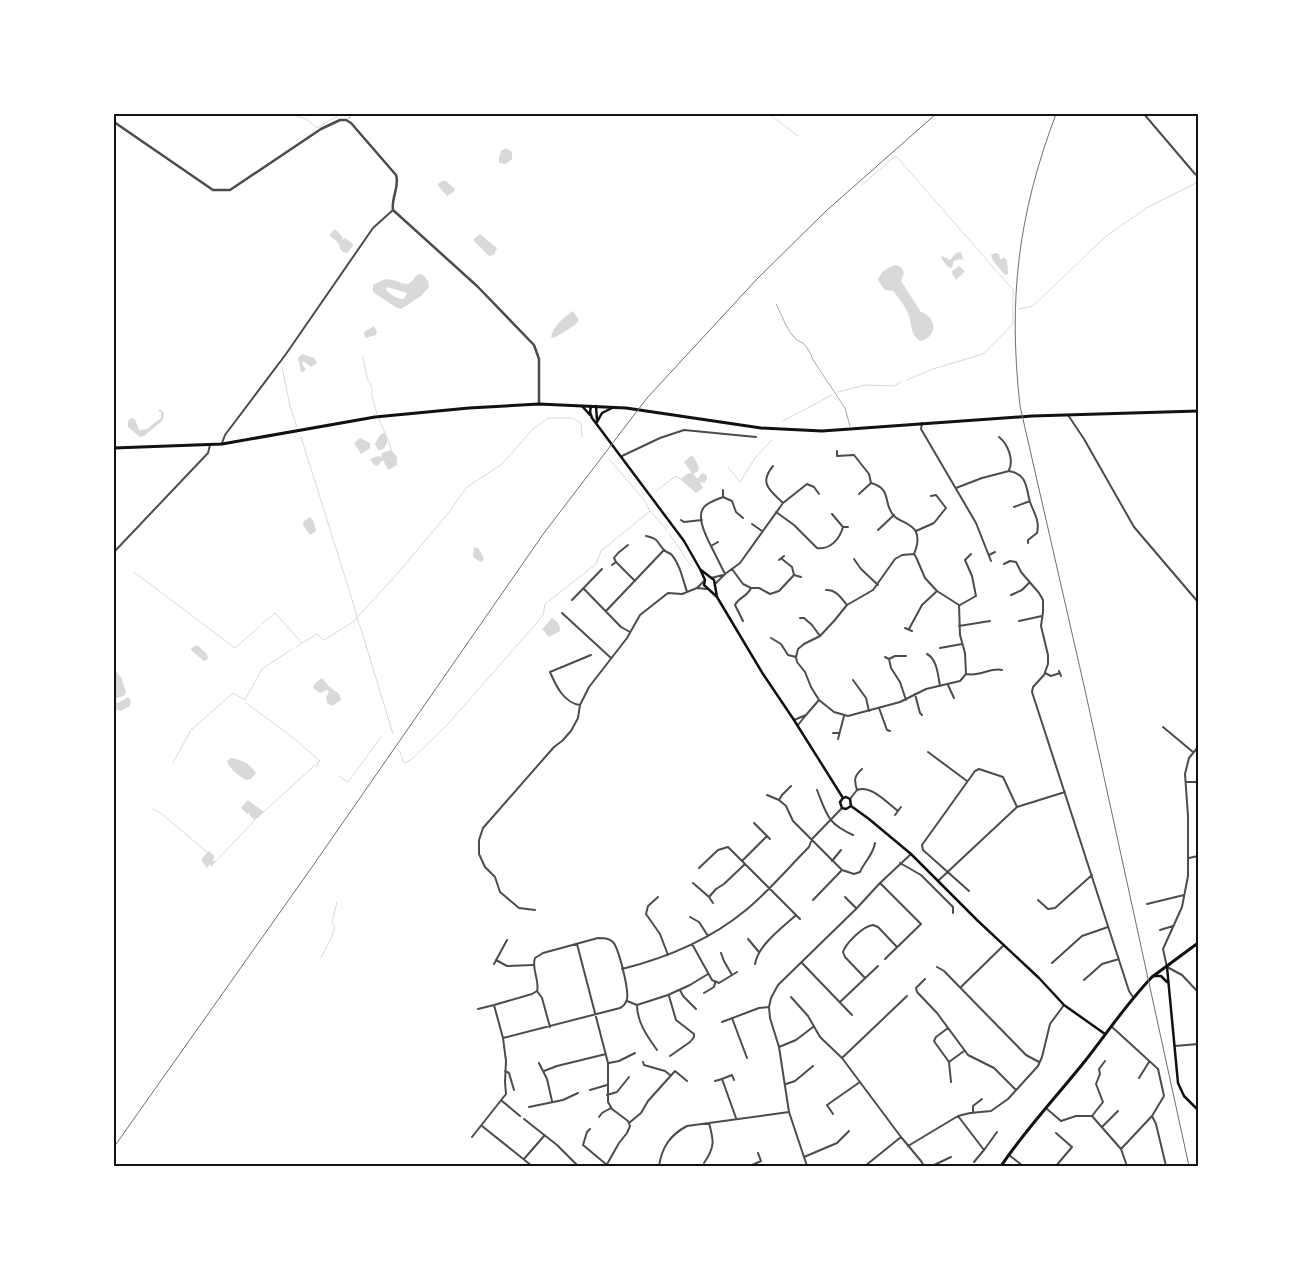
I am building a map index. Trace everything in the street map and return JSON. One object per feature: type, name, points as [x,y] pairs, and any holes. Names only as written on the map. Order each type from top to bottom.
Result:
[{"type":"main road","points":[[114,448],[222,444],[375,417],[469,408],[540,404],[613,407],[761,428],[811,431],[1032,416],[1198,412]]},
{"type":"main road","points":[[581,405],[597,422],[684,541],[700,568],[704,585],[717,597]]},
{"type":"main road","points":[[591,406],[591,416]]},
{"type":"main road","points":[[596,406],[597,422]]},
{"type":"main road","points":[[597,422],[602,414],[613,407]]},
{"type":"main road","points":[[700,568],[714,580],[717,597],[763,674],[798,725],[842,798],[840,802],[842,808],[850,806]]},
{"type":"main road","points":[[704,580],[710,578]]},
{"type":"main road","points":[[708,589],[714,585]]},
{"type":"main road","points":[[842,798],[850,799],[850,806]]},
{"type":"main road","points":[[850,806],[869,819],[939,880],[1064,1005],[1105,1034]]},
{"type":"main road","points":[[1001,1166],[1133,997],[1152,977],[1198,943]]},
{"type":"main road","points":[[1167,967],[1180,1089],[1184,1096],[1198,1109]]},
{"type":"main road","points":[[1152,977],[1161,976],[1168,983]]},
{"type":"street","points":[[1144,114],[1198,176]]},
{"type":"street","points":[[114,122],[191,176],[213,190],[222,191],[230,190],[322,129],[340,120],[348,121],[396,174],[397,180],[392,203],[393,210],[477,286],[534,345],[539,359],[540,404]]},
{"type":"street","points":[[222,444],[224,435],[281,362],[373,228],[393,210]]},
{"type":"street","points":[[1068,415],[1134,526],[1198,602]]},
{"type":"street","points":[[922,424],[921,429],[976,523],[991,561]]},
{"type":"street","points":[[622,456],[660,438],[684,430],[756,437]]},
{"type":"street","points":[[1000,437],[1007,446],[1011,458],[1009,471]]},
{"type":"street","points":[[114,552],[208,453],[210,445]]},
{"type":"street","points":[[837,451],[838,457],[854,455],[869,474],[871,483]]},
{"type":"street","points":[[773,466],[766,479],[767,485],[770,491],[783,503]]},
{"type":"street","points":[[767,467],[770,470]]},
{"type":"street","points":[[956,488],[982,478],[1009,471],[1013,472],[1025,482],[1036,515],[1037,533],[1028,540],[1028,543]]},
{"type":"street","points":[[809,479],[809,484]]},
{"type":"street","points":[[859,494],[871,483]]},
{"type":"street","points":[[871,483],[878,485],[885,492],[888,506],[894,516],[910,525],[916,531],[918,543],[914,554]]},
{"type":"street","points":[[710,578],[725,574],[740,563],[783,503],[809,484]]},
{"type":"street","points":[[809,484],[819,494]]},
{"type":"street","points":[[722,490],[724,497],[732,501],[735,510],[743,518]]},
{"type":"street","points":[[936,495],[937,491]]},
{"type":"street","points":[[931,496],[936,495]]},
{"type":"street","points":[[936,495],[946,508]]},
{"type":"street","points":[[724,497],[704,506],[702,520],[706,536],[725,574]]},
{"type":"street","points":[[1014,508],[1030,500]]},
{"type":"street","points":[[916,531],[934,523],[946,508],[950,507]]},
{"type":"street","points":[[776,512],[794,525],[817,548],[831,546],[843,526]]},
{"type":"street","points":[[832,514],[843,526],[848,527]]},
{"type":"street","points":[[878,530],[894,516]]},
{"type":"street","points":[[682,525],[683,521],[702,520]]},
{"type":"street","points":[[752,524],[762,531]]},
{"type":"street","points":[[646,536],[658,540],[664,550],[670,553],[678,564],[687,592]]},
{"type":"street","points":[[711,546],[718,542]]},
{"type":"street","points":[[628,545],[614,558],[635,581]]},
{"type":"street","points":[[606,611],[664,550]]},
{"type":"street","points":[[988,554],[995,552]]},
{"type":"street","points":[[914,554],[925,578],[937,591],[959,605],[961,612],[959,626],[966,662],[966,674],[960,682],[926,689],[906,700],[869,711],[844,716],[834,712],[819,700],[811,687],[806,672],[797,662],[796,657],[801,646],[820,636],[847,604],[868,593],[878,585],[896,559],[914,554]]},
{"type":"street","points":[[959,605],[976,596],[972,576],[965,560],[971,554]]},
{"type":"street","points":[[779,560],[783,557],[792,567],[794,575]]},
{"type":"street","points":[[856,560],[861,569],[878,585]]},
{"type":"street","points":[[1004,564],[1010,561],[1016,562],[1028,582],[1043,600],[1041,631],[1048,655],[1048,664],[1045,673],[1033,687],[1037,706],[1129,991],[1133,997]]},
{"type":"street","points":[[612,565],[616,562]]},
{"type":"street","points":[[572,600],[602,569]]},
{"type":"street","points":[[732,570],[738,580],[750,588],[759,588],[767,594],[774,594],[779,591],[794,575]]},
{"type":"street","points":[[714,585],[725,574]]},
{"type":"street","points":[[794,575],[801,577]]},
{"type":"street","points":[[698,588],[704,580]]},
{"type":"street","points":[[1011,595],[1022,590],[1028,582]]},
{"type":"street","points":[[535,910],[519,908],[500,892],[496,878],[485,867],[479,854],[479,840],[483,828],[490,818],[571,731],[578,718],[580,705],[589,687],[627,638],[637,618],[662,597],[671,593],[682,594],[698,588],[708,589]]},
{"type":"street","points":[[742,621],[735,605],[738,600],[747,595],[750,588]]},
{"type":"street","points":[[826,590],[830,588],[847,604]]},
{"type":"street","points":[[584,589],[621,627],[630,632]]},
{"type":"street","points":[[905,628],[910,630],[922,605],[937,591]]},
{"type":"street","points":[[562,613],[611,658]]},
{"type":"street","points":[[1019,621],[1042,616]]},
{"type":"street","points":[[803,617],[820,636]]},
{"type":"street","points":[[959,626],[988,621],[987,617]]},
{"type":"street","points":[[775,639],[776,635]]},
{"type":"street","points":[[771,638],[781,644],[788,655],[796,657]]},
{"type":"street","points":[[940,643],[943,646]]},
{"type":"street","points":[[940,648],[962,644]]},
{"type":"street","points":[[926,654],[931,654],[938,670],[940,686]]},
{"type":"street","points":[[580,705],[573,704],[568,700],[556,685],[550,672],[591,655]]},
{"type":"street","points":[[889,659],[893,656],[906,656]]},
{"type":"street","points":[[885,657],[889,659]]},
{"type":"street","points":[[889,659],[891,668],[900,682],[906,700]]},
{"type":"street","points":[[998,669],[1000,665]]},
{"type":"street","points":[[966,674],[977,676],[998,669],[1002,670]]},
{"type":"street","points":[[1045,673],[1051,676],[1060,673]]},
{"type":"street","points":[[850,685],[853,682],[866,698],[869,711]]},
{"type":"street","points":[[948,685],[954,698]]},
{"type":"street","points":[[915,694],[920,714]]},
{"type":"street","points":[[949,698],[952,695]]},
{"type":"street","points":[[798,725],[819,700]]},
{"type":"street","points":[[879,708],[887,730],[890,731]]},
{"type":"street","points":[[794,720],[806,715]]},
{"type":"street","points":[[838,738],[844,716]]},
{"type":"street","points":[[1163,727],[1194,752]]},
{"type":"street","points":[[833,733],[839,733]]},
{"type":"street","points":[[1198,746],[1186,766],[1188,876],[1182,906],[1163,949],[1167,967],[1182,974],[1198,992]]},
{"type":"street","points":[[928,752],[967,781]]},
{"type":"street","points":[[857,790],[854,780],[862,769]]},
{"type":"street","points":[[969,891],[922,848],[923,844],[967,781],[979,769],[1004,778],[1017,807]]},
{"type":"street","points":[[1186,782],[1198,782]]},
{"type":"street","points":[[779,800],[782,794],[791,786]]},
{"type":"street","points":[[850,799],[860,788],[868,789],[898,811]]},
{"type":"street","points":[[817,790],[830,821],[838,828],[853,835]]},
{"type":"street","points":[[939,880],[1017,807],[1065,792]]},
{"type":"street","points":[[767,796],[779,800],[786,806],[793,821],[842,870],[856,874],[873,854],[876,843]]},
{"type":"street","points":[[895,816],[901,807]]},
{"type":"street","points":[[622,970],[668,955],[708,936],[736,918],[809,848],[812,839],[842,808]]},
{"type":"street","points":[[754,823],[770,839]]},
{"type":"street","points":[[742,861],[767,836]]},
{"type":"street","points":[[699,868],[718,850],[728,847],[800,919]]},
{"type":"street","points":[[832,861],[841,850]]},
{"type":"street","points":[[807,1166],[789,1112],[780,1047],[770,1018],[769,1007],[771,998],[778,985],[856,909],[880,882],[911,854]]},
{"type":"street","points":[[1189,858],[1198,856]]},
{"type":"street","points":[[900,863],[921,875],[953,907],[954,913]]},
{"type":"street","points":[[709,897],[745,864]]},
{"type":"street","points":[[813,900],[842,870]]},
{"type":"street","points":[[1038,900],[1048,909],[1055,908],[1092,875]]},
{"type":"street","points":[[880,882],[923,923],[885,960]]},
{"type":"street","points":[[693,883],[713,903]]},
{"type":"street","points":[[816,889],[819,892]]},
{"type":"street","points":[[1147,904],[1184,895]]},
{"type":"street","points":[[658,897],[646,908],[646,914],[660,934],[668,955]]},
{"type":"street","points":[[846,897],[856,909]]},
{"type":"street","points":[[755,964],[759,952],[773,935],[796,915]]},
{"type":"street","points":[[690,917],[699,922],[708,936]]},
{"type":"street","points":[[646,924],[650,920]]},
{"type":"street","points":[[865,978],[845,957],[843,952],[861,931],[868,925],[875,925],[898,947]]},
{"type":"street","points":[[1052,963],[1082,936],[1108,926]]},
{"type":"street","points":[[1160,930],[1173,926]]},
{"type":"street","points":[[478,1010],[537,991],[539,985],[533,965],[538,955],[603,938],[611,940],[616,947],[627,988],[627,1000],[620,1008],[503,1038]]},
{"type":"street","points":[[748,939],[759,952]]},
{"type":"street","points":[[494,964],[506,940]]},
{"type":"street","points":[[577,944],[608,1063],[608,1102],[611,1108],[629,1123]]},
{"type":"street","points":[[692,944],[712,980],[719,983],[737,972]]},
{"type":"street","points":[[960,988],[1004,946]]},
{"type":"street","points":[[721,953],[732,975]]},
{"type":"street","points":[[1084,980],[1102,964],[1119,959]]},
{"type":"street","points":[[496,960],[507,966],[533,965]]},
{"type":"street","points":[[802,963],[852,1015]]},
{"type":"street","points":[[840,1002],[878,966]]},
{"type":"street","points":[[937,967],[944,971],[1026,1055],[1040,1062]]},
{"type":"street","points":[[627,1000],[637,1004],[668,995],[708,974]]},
{"type":"street","points":[[925,979],[917,986],[916,990],[948,1028],[964,1051],[971,1058],[994,1068],[1016,1090]]},
{"type":"street","points":[[704,993],[714,987],[716,982]]},
{"type":"street","points":[[680,990],[683,996],[696,1009]]},
{"type":"street","points":[[537,991],[542,998],[550,1027]]},
{"type":"street","points":[[668,995],[676,1020],[694,1034],[690,1042],[670,1056]]},
{"type":"street","points":[[842,1058],[907,996]]},
{"type":"street","points":[[791,997],[808,1016],[820,1037],[842,1058],[924,1166]]},
{"type":"street","points":[[637,1004],[639,1019],[657,1050]]},
{"type":"street","points":[[472,1137],[502,1101],[507,1090],[503,1038],[494,1005]]},
{"type":"street","points":[[908,1146],[958,1116],[987,1112],[994,1109],[1016,1090],[1040,1062],[1050,1024],[1064,1005]]},
{"type":"street","points":[[722,1022],[759,1008],[769,1007]]},
{"type":"street","points":[[732,1018],[747,1058]]},
{"type":"street","points":[[1110,1025],[1158,1069],[1164,1096],[1164,1100],[1152,1116],[1121,1149]]},
{"type":"street","points":[[780,1047],[796,1040],[814,1027]]},
{"type":"street","points":[[948,1028],[936,1037],[934,1042],[949,1062],[951,1082]]},
{"type":"street","points":[[646,1042],[650,1040]]},
{"type":"street","points":[[1175,1046],[1198,1044]]},
{"type":"street","points":[[949,1062],[964,1051]]},
{"type":"street","points":[[608,1063],[618,1061],[634,1053]]},
{"type":"street","points":[[544,1072],[557,1066],[606,1054]]},
{"type":"street","points":[[742,1056],[746,1055]]},
{"type":"street","points":[[1092,1116],[1103,1102],[1096,1084],[1100,1074],[1099,1069],[1105,1061]]},
{"type":"street","points":[[642,1062],[644,1065],[664,1071],[670,1076]]},
{"type":"street","points":[[1139,1078],[1149,1062]]},
{"type":"street","points":[[539,1063],[544,1072],[552,1101]]},
{"type":"street","points":[[785,1084],[795,1080],[813,1066]]},
{"type":"street","points":[[505,1071],[509,1073],[514,1090]]},
{"type":"street","points":[[629,1123],[641,1113],[648,1101],[675,1071],[687,1081]]},
{"type":"street","points":[[715,1081],[732,1075],[734,1080]]},
{"type":"street","points":[[608,1094],[617,1092],[629,1077]]},
{"type":"street","points":[[722,1079],[737,1119]]},
{"type":"street","points":[[827,1105],[860,1082]]},
{"type":"street","points":[[590,1090],[608,1085]]},
{"type":"street","points":[[529,1107],[569,1098],[578,1093]]},
{"type":"street","points":[[973,1113],[973,1106],[982,1098]]},
{"type":"street","points":[[502,1101],[520,1116]]},
{"type":"street","points":[[824,1102],[833,1114]]},
{"type":"street","points":[[599,1117],[611,1108]]},
{"type":"street","points":[[1046,1108],[1062,1120],[1076,1116],[1092,1116],[1121,1149],[1127,1166]]},
{"type":"street","points":[[660,1166],[663,1150],[673,1135],[687,1126],[789,1112]]},
{"type":"street","points":[[1102,1127],[1118,1112]]},
{"type":"street","points":[[958,1116],[984,1150]]},
{"type":"street","points":[[1152,1116],[1156,1124],[1166,1166]]},
{"type":"street","points":[[524,1119],[557,1145],[576,1165]]},
{"type":"street","points":[[590,1128],[583,1145],[607,1166],[619,1143],[629,1130],[629,1123]]},
{"type":"street","points":[[701,1159],[704,1162],[710,1154],[713,1144],[713,1135],[709,1123]]},
{"type":"street","points":[[482,1126],[532,1166]]},
{"type":"street","points":[[804,1157],[837,1143],[849,1131]]},
{"type":"street","points":[[974,1162],[997,1132]]},
{"type":"street","points":[[1056,1133],[1072,1147],[1056,1166]]},
{"type":"street","points":[[524,1160],[544,1136]]},
{"type":"street","points":[[865,1166],[901,1137]]},
{"type":"street","points":[[557,1145],[560,1142]]},
{"type":"street","points":[[750,1166],[761,1161],[758,1154]]},
{"type":"street","points":[[1009,1155],[1023,1166]]},
{"type":"street","points":[[932,1166],[951,1157]]},
{"type":"lane","points":[[348,121],[351,114]]},
{"type":"lane","points":[[776,304],[794,338],[804,344],[810,352],[813,360],[845,408],[851,429]]},
{"type":"shaded area","points":[[506,148],[512,152],[512,159],[506,164],[499,163],[501,151]]},
{"type":"shaded area","points":[[446,181],[455,191],[447,196],[438,184]]},
{"type":"shaded area","points":[[335,229],[343,237],[342,240],[345,238],[353,244],[347,253],[341,251],[337,242],[329,235]]},
{"type":"shaded area","points":[[480,234],[497,248],[494,255],[489,256],[473,240]]},
{"type":"shaded area","points":[[961,252],[963,260],[954,261],[952,268],[948,267],[941,258],[942,256],[950,260],[956,253]]},
{"type":"shaded area","points":[[999,254],[1000,259],[1004,257],[1007,260],[1008,274],[1005,275],[993,261],[991,255]]},
{"type":"shaded area","points":[[896,265],[901,267],[904,272],[901,281],[921,312],[930,318],[932,322],[932,331],[926,339],[920,341],[917,338],[902,303],[893,291],[885,290],[878,280],[885,270]]},
{"type":"shaded area","points":[[959,266],[965,271],[956,280],[951,272]]},
{"type":"shaded area","points":[[417,275],[423,275],[428,281],[429,287],[421,296],[401,309],[373,292],[373,285],[382,280],[388,279],[407,284]],"holes":[[[387,287],[407,293],[404,299],[397,297],[390,294],[386,290]]]},
{"type":"shaded area","points":[[573,311],[579,320],[575,325],[554,338],[551,337],[556,326]]},
{"type":"shaded area","points":[[374,326],[377,332],[376,335],[365,338],[364,332]]},
{"type":"shaded area","points":[[302,354],[314,358],[317,363],[311,367],[303,361],[302,364],[306,369],[301,372],[298,358]]},
{"type":"shaded area","points":[[160,409],[164,413],[163,420],[144,436],[140,437],[128,427],[128,421],[131,418],[135,419],[139,430],[147,429],[161,418],[161,412],[158,411]]},
{"type":"shaded area","points":[[384,433],[387,438],[386,444],[382,450],[378,450],[375,444],[380,435]]},
{"type":"shaded area","points":[[360,438],[370,443],[370,448],[361,454],[354,443]]},
{"type":"shaded area","points":[[391,450],[397,457],[397,465],[388,470],[383,460],[377,466],[370,459],[378,456],[381,457],[382,453]]},
{"type":"shaded area","points":[[691,456],[694,457],[699,467],[698,471],[693,474],[698,479],[703,473],[707,476],[704,483],[700,482],[703,488],[696,493],[680,479],[692,473],[684,462]]},
{"type":"shaded area","points":[[310,517],[314,522],[316,531],[310,535],[303,525],[304,521]]},
{"type":"shaded area","points":[[474,547],[478,548],[482,554],[484,559],[481,562],[473,557]]},
{"type":"shaded area","points":[[552,618],[558,623],[560,631],[549,637],[542,629]]},
{"type":"shaded area","points":[[197,645],[206,653],[207,660],[204,661],[192,651],[191,648]]},
{"type":"shaded area","points":[[114,669],[121,677],[126,692],[124,696],[117,698],[115,701],[118,703],[128,697],[131,700],[130,706],[121,711],[114,709],[114,682],[116,680]]},
{"type":"shaded area","points":[[322,678],[339,694],[341,700],[332,706],[327,703],[326,697],[329,692],[327,690],[320,693],[313,688],[315,683]]},
{"type":"shaded area","points":[[231,758],[245,762],[256,773],[251,779],[246,780],[230,767],[227,761]]},
{"type":"shaded area","points":[[248,800],[264,812],[255,820],[250,816],[250,813],[247,814],[241,808]]},
{"type":"shaded area","points":[[209,851],[214,856],[213,862],[218,859],[211,867],[210,864],[207,868],[202,858]]},
{"type":"waterway","points":[[291,114],[306,119],[317,128],[341,114]]},
{"type":"waterway","points":[[769,114],[798,136]]},
{"type":"waterway","points":[[862,185],[894,157],[897,157],[1013,290],[1013,324],[983,354],[933,369],[907,380]]},
{"type":"waterway","points":[[1019,309],[1033,306],[1105,237],[1148,207],[1198,182]]},
{"type":"waterway","points":[[363,357],[367,378],[372,387],[372,396],[377,414]]},
{"type":"waterway","points":[[282,367],[290,406],[297,427]]},
{"type":"waterway","points":[[838,392],[865,385],[894,386],[901,382]]},
{"type":"waterway","points":[[783,421],[832,395]]},
{"type":"waterway","points":[[296,647],[317,634],[324,640],[353,622],[446,516],[467,487],[502,464],[532,430],[548,418],[572,418],[581,423],[582,437]]},
{"type":"waterway","points":[[379,419],[385,433]]},
{"type":"waterway","points":[[301,437],[393,734]]},
{"type":"waterway","points":[[387,438],[392,450]]},
{"type":"waterway","points":[[728,467],[740,482],[755,458],[772,440]]},
{"type":"waterway","points":[[609,459],[645,501],[650,511]]},
{"type":"waterway","points":[[656,491],[676,476],[680,479]]},
{"type":"waterway","points":[[397,749],[404,763],[411,760],[448,724],[535,625],[543,615],[545,604],[596,564],[601,551],[650,511],[667,530]]},
{"type":"waterway","points":[[669,533],[691,566]]},
{"type":"waterway","points":[[134,572],[235,648],[259,627]]},
{"type":"waterway","points":[[262,624],[275,613],[302,643]]},
{"type":"waterway","points":[[173,763],[191,730],[233,693],[245,700],[262,669],[292,649]]},
{"type":"waterway","points":[[246,703],[291,736],[320,761],[317,763],[317,767],[315,765],[258,817]]},
{"type":"waterway","points":[[339,776],[348,782],[381,737]]},
{"type":"waterway","points":[[153,809],[162,814],[207,852]]},
{"type":"waterway","points":[[218,859],[255,820]]},
{"type":"waterway","points":[[321,958],[334,931],[335,926],[332,923],[337,902]]},
{"type":"railway","points":[[114,1147],[312,867],[544,533],[647,398],[757,279],[826,211],[936,114]]},
{"type":"railway","points":[[1056,114],[1033,187],[1019,257],[1015,329],[1020,406],[1085,690],[1189,1166]]}]
